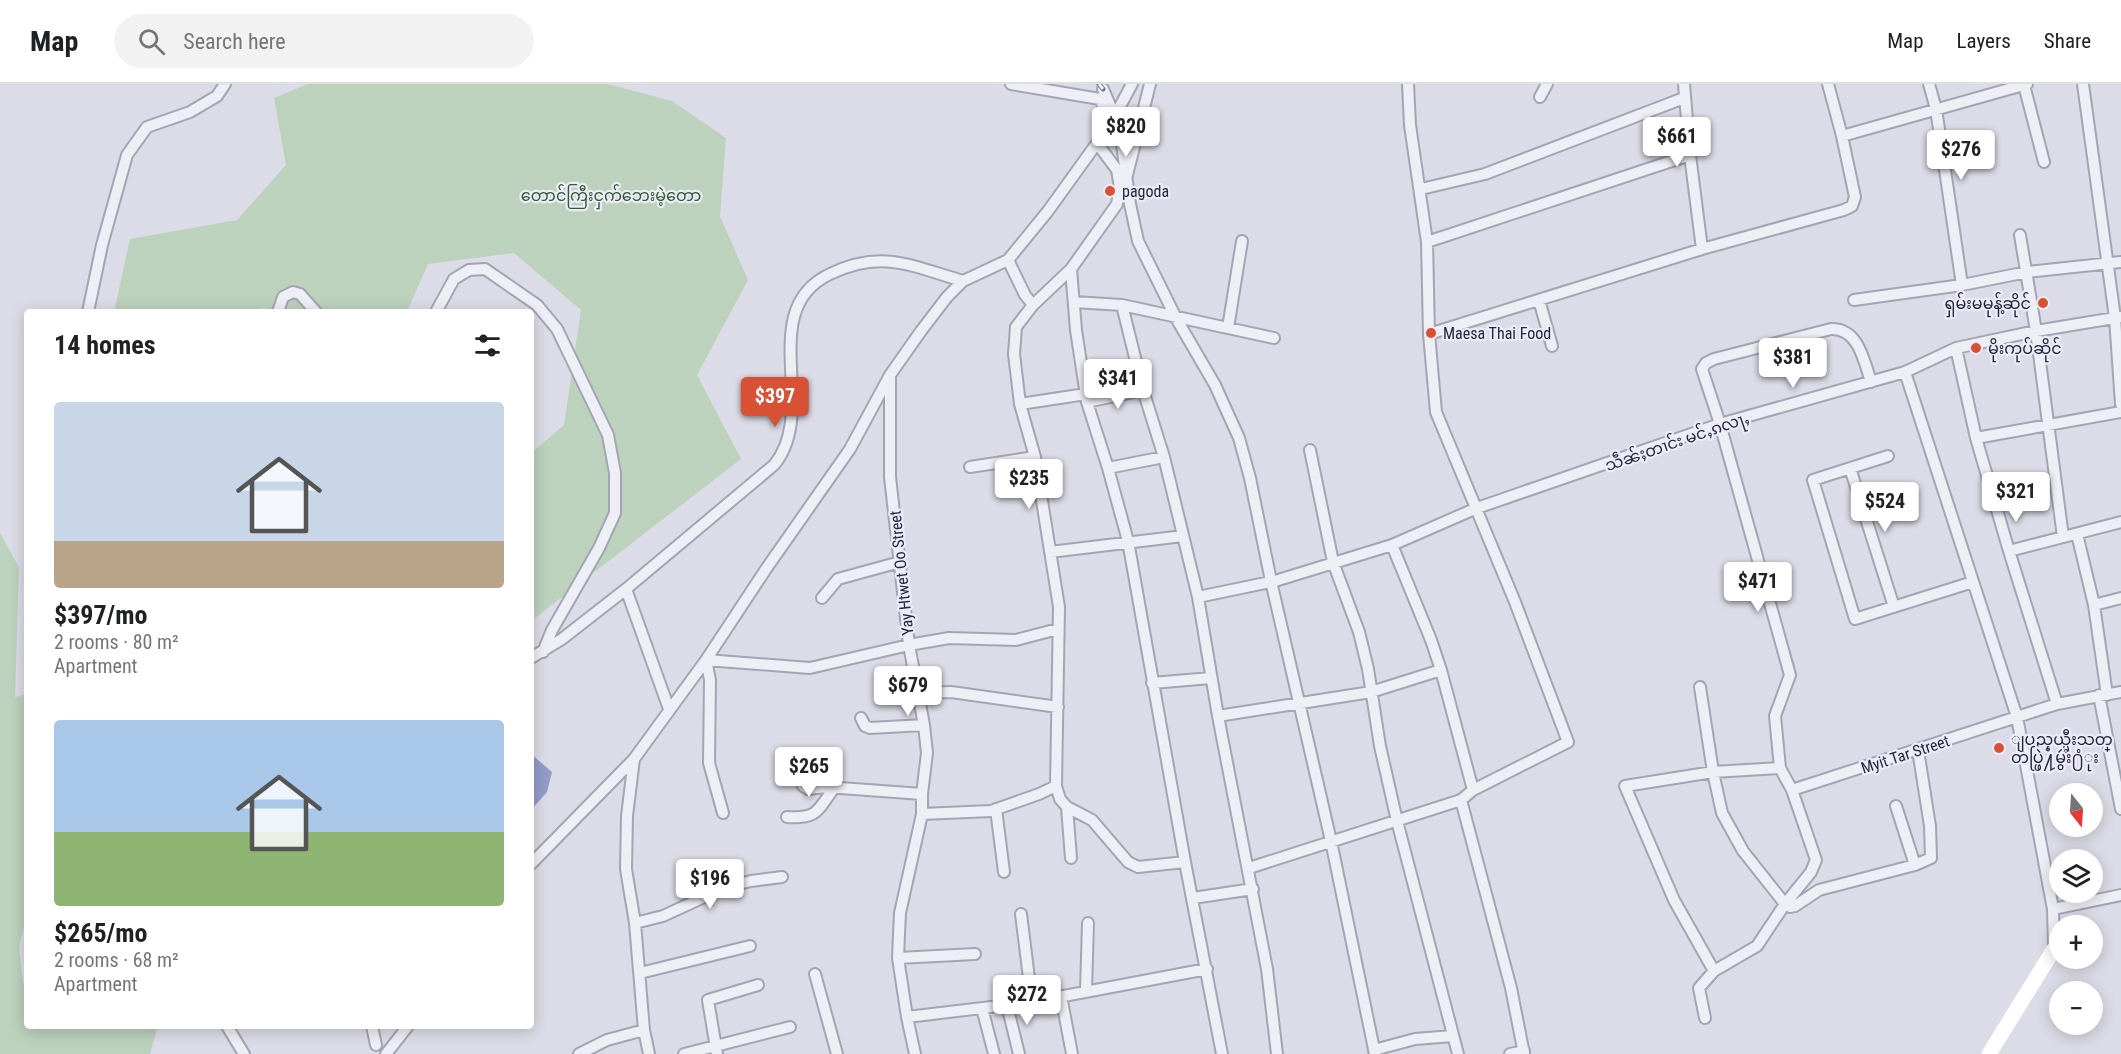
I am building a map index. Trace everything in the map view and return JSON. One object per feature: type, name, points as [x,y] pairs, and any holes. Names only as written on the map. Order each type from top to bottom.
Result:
[{"type":"street","points":[[89,309],[102,244],[127,155],[147,128],[190,111],[217,96],[225,84]]},
{"type":"street","points":[[1011,84],[1100,99],[1123,143],[1123,184]]},
{"type":"street","points":[[534,861],[634,759],[706,660],[850,449],[890,375],[946,297],[963,281],[1008,260],[1048,211],[1113,121],[1132,84]]},
{"type":"street","points":[[1150,84],[1117,204],[1071,269],[1033,305],[1017,327],[1014,354],[1020,404],[1035,457],[1059,607],[1056,786],[1060,799],[1067,807],[1092,820],[1128,862],[1138,867],[1185,862]]},
{"type":"street","points":[[1249,868],[1461,800],[1473,790],[1568,742],[1515,602],[1436,412],[1429,334],[1427,242],[1410,125],[1408,84]]},
{"type":"street","points":[[1540,97],[1547,84]]},
{"type":"street","points":[[1684,84],[1702,249]]},
{"type":"street","points":[[1429,334],[1702,249],[1852,206],[1855,197],[1828,84]]},
{"type":"street","points":[[1929,84],[1936,109],[1962,285]]},
{"type":"street","points":[[2083,84],[2108,264],[2118,317],[2121,404]]},
{"type":"street","points":[[1842,136],[2025,85],[2044,162]]},
{"type":"street","points":[[1103,89],[1113,121]]},
{"type":"street","points":[[1420,189],[1485,174],[1684,98]]},
{"type":"street","points":[[1097,143],[1117,170],[1138,241],[1176,318],[1215,385],[1239,438],[1250,477],[1374,1052],[1415,1039],[1453,1036]]},
{"type":"street","points":[[1427,242],[1690,155]]},
{"type":"street","points":[[2020,235],[2036,331],[2063,537]]},
{"type":"street","points":[[1228,328],[1242,241]]},
{"type":"street","points":[[1008,260],[1025,295],[1033,305]]},
{"type":"street","points":[[534,656],[626,589],[774,465],[783,454],[793,410],[790,334],[798,306],[807,289],[823,277],[864,261],[904,263],[963,281]]},
{"type":"street","points":[[1854,300],[1962,285],[2027,272],[2121,262]]},
{"type":"street","points":[[438,309],[454,279],[469,270],[485,269],[537,304],[557,329],[609,435],[615,473],[615,513],[586,575],[552,630],[543,652]]},
{"type":"street","points":[[1071,269],[1087,398],[1128,542],[1152,683],[1222,1054]]},
{"type":"street","points":[[279,309],[284,297],[293,292],[300,294],[313,309]]},
{"type":"street","points":[[1539,300],[1552,346]]},
{"type":"street","points":[[1074,302],[1122,304],[1176,318],[1274,338]]},
{"type":"street","points":[[1122,304],[1143,390],[1164,457],[1198,597],[1218,716],[1267,969],[1277,1054]]},
{"type":"street","name":"သဵၼ်ႈတၢင်း မင်ႇၵလႃႇ","points":[[1198,597],[1271,582],[1392,545],[1477,508],[1720,424],[1905,372],[1956,348],[2118,317]]},
{"type":"street","points":[[1705,1018],[1699,988],[1714,971],[1757,946],[1785,904],[1811,872],[1816,860],[1792,790],[1780,768],[1775,716],[1790,675],[1720,424],[1702,369],[1706,363],[1714,359],[1840,328],[1852,336],[1858,346],[1871,381]]},
{"type":"street","points":[[1956,348],[1976,438],[2057,704]]},
{"type":"street","points":[[1905,372],[2017,717],[2053,915]]},
{"type":"street","name":"Yay Htwet Oo Street","points":[[890,375],[890,477],[909,645],[927,753],[922,814],[900,913],[898,958],[915,1054]]},
{"type":"street","points":[[1020,404],[1143,390]]},
{"type":"street","points":[[1976,438],[2121,412]]},
{"type":"street","points":[[1310,450],[1333,562],[1359,632],[1380,746],[1397,821],[1458,1054]]},
{"type":"street","points":[[1888,456],[1813,480],[1855,620],[1973,582]]},
{"type":"street","points":[[970,467],[1035,457]]},
{"type":"street","points":[[1108,468],[1164,457]]},
{"type":"street","points":[[1850,468],[1894,607]]},
{"type":"street","points":[[2009,550],[2121,522]]},
{"type":"street","points":[[2077,534],[2094,605],[2103,695],[2118,775],[2121,808]]},
{"type":"street","points":[[1050,552],[1183,536]]},
{"type":"street","points":[[1392,545],[1441,670],[1473,790]]},
{"type":"street","points":[[822,598],[838,579],[900,562]]},
{"type":"street","points":[[626,589],[669,708]]},
{"type":"street","points":[[2094,605],[2121,598]]},
{"type":"street","points":[[706,660],[810,668],[949,638],[1016,640],[1058,629]]},
{"type":"street","points":[[706,660],[710,680],[709,763],[723,813]]},
{"type":"street","points":[[1218,716],[1371,692],[1441,670]]},
{"type":"street","points":[[1152,683],[1211,678]]},
{"type":"street","points":[[1700,687],[1713,772],[1722,813],[1743,850],[1785,904],[1793,907],[1820,890],[1915,866],[1931,858],[1932,847],[1918,750]]},
{"type":"street","points":[[918,693],[951,692],[1058,707]]},
{"type":"street","name":"Myit Tar Street","points":[[1792,790],[2057,704],[2121,692]]},
{"type":"street","points":[[861,718],[865,726],[870,728],[924,725]]},
{"type":"street","points":[[634,759],[627,816],[626,868],[635,923],[644,1030],[649,1054]]},
{"type":"street","points":[[799,768],[803,786],[808,789],[834,788],[922,794]]},
{"type":"street","points":[[1714,971],[1674,900],[1625,786],[1713,772],[1780,768]]},
{"type":"street","points":[[922,814],[990,811],[1056,786]]},
{"type":"street","points":[[787,817],[802,818],[814,815],[834,788]]},
{"type":"street","points":[[1461,800],[1511,988],[1524,1052],[1510,1054]]},
{"type":"street","points":[[1896,806],[1915,866]]},
{"type":"street","points":[[1067,807],[1071,858]]},
{"type":"street","points":[[996,808],[1005,872]]},
{"type":"street","points":[[635,923],[681,909],[726,887],[782,877]]},
{"type":"street","points":[[1192,898],[1253,889]]},
{"type":"street","points":[[2053,909],[2121,895]]},
{"type":"street","points":[[1021,914],[1032,1002]]},
{"type":"street","points":[[1086,991],[1088,923]]},
{"type":"street","points":[[640,973],[750,946]]},
{"type":"street","points":[[898,958],[975,954]]},
{"type":"street","points":[[1989,1054],[2049,957]]},
{"type":"street","points":[[907,1017],[1032,1002],[1207,969]]},
{"type":"street","points":[[815,974],[837,1054]]},
{"type":"street","points":[[716,1050],[708,1000],[758,986]]},
{"type":"street","points":[[1061,996],[1072,1054]]},
{"type":"street","points":[[1007,1005],[1018,1054]]},
{"type":"street","points":[[981,1008],[994,1054]]},
{"type":"street","points":[[684,1054],[716,1050],[790,1027]]},
{"type":"street","points":[[229,1029],[244,1054]]},
{"type":"street","points":[[373,1029],[376,1045]]},
{"type":"street","points":[[386,1054],[406,1029]]},
{"type":"street","points":[[579,1054],[607,1040],[644,1030]]},
{"type":"green space","name":"တောင်ကြီးငှက်ဘေးမဲ့တော","points":[[308,84],[607,84],[672,101],[726,138],[720,216],[748,280],[697,375],[741,459],[534,619],[534,450],[564,425],[581,310],[514,253],[428,264],[408,309],[266,309],[264,306],[262,309],[115,309],[130,239],[237,220],[286,165],[274,98]]},
{"type":"green space","points":[[0,533],[19,567],[15,697],[24,695],[24,927],[19,946],[24,984],[24,1029],[157,1029],[150,1054],[0,1054]]},
{"type":"water","points":[[534,757],[552,772],[547,792],[534,807]]},
{"type":"railway","points":[[1099,84],[1103,89]]},
{"type":"place","name":"pagoda","points":[[1110,191]]},
{"type":"place","name":"ရှမ်းမမုန့်ဆိုင်","points":[[2043,303]]},
{"type":"place","name":"Maesa Thai Food","points":[[1431,333]]},
{"type":"place","name":"မိုးကုပ်ဆိုင်","points":[[1976,348]]},
{"type":"place","name":"ျပည္နယ္မီးသတ္ တပ္ဖြဲ႔မွဴး႐ံုး","points":[[1999,748]]}]
